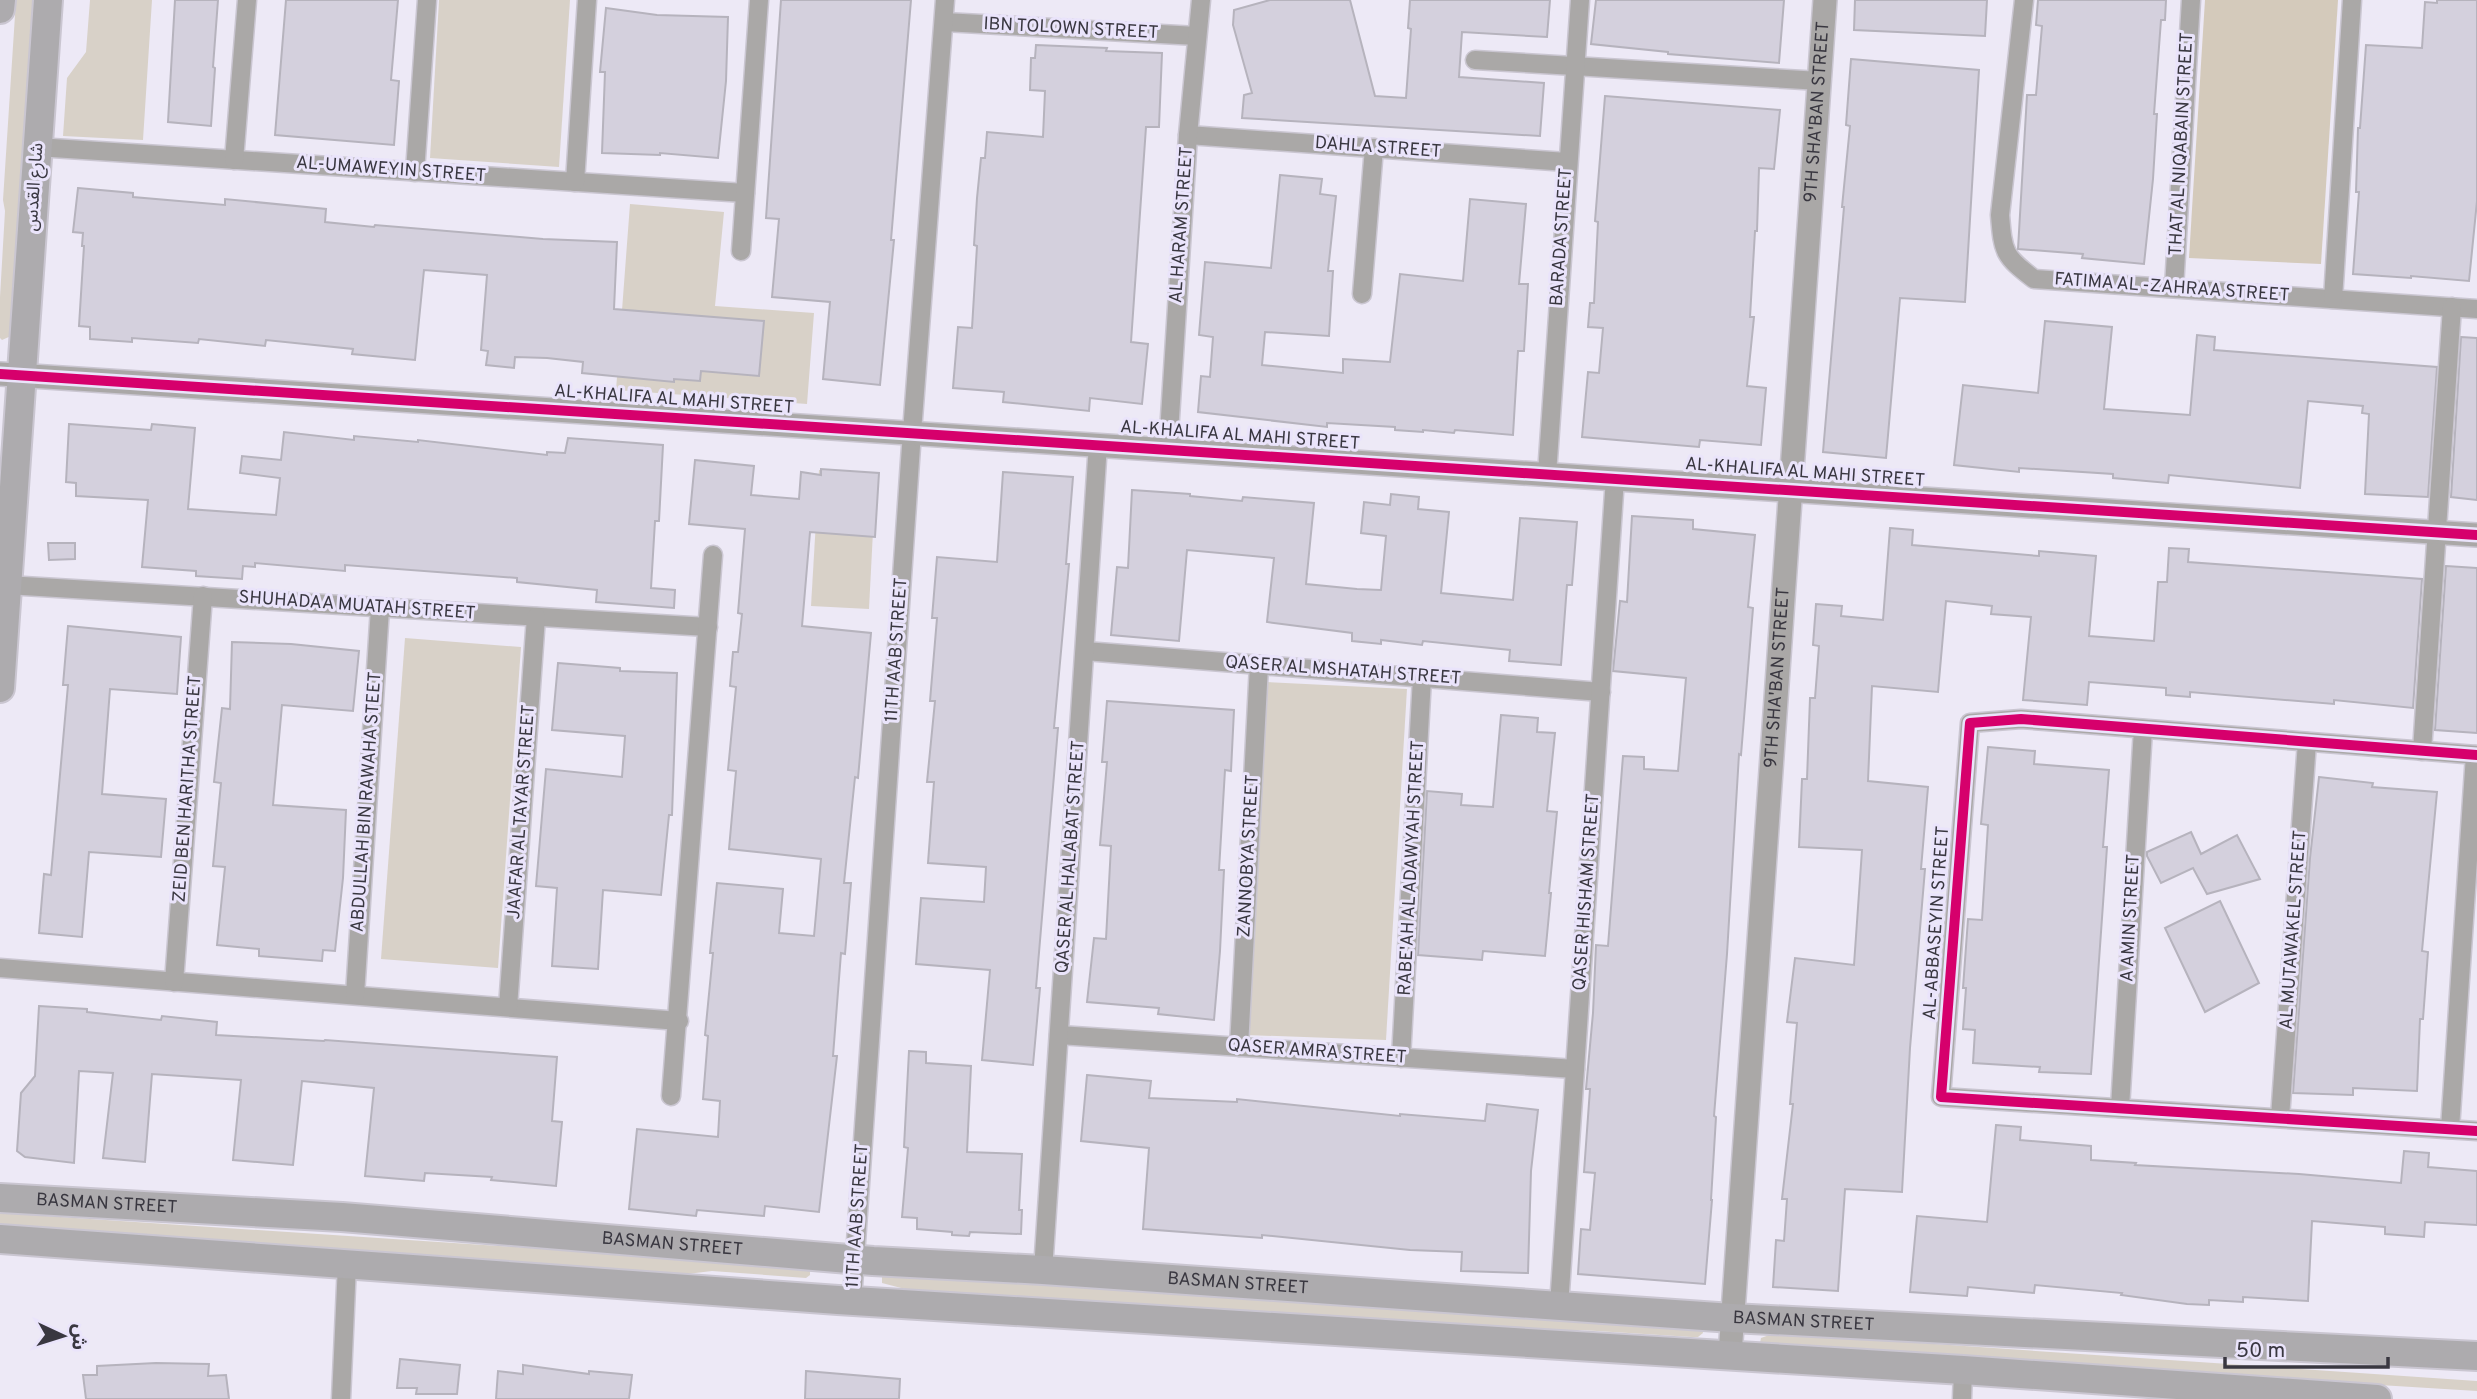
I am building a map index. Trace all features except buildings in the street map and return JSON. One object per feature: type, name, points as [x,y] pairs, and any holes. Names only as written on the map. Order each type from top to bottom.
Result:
[{"type":"main road","points":[[0,9],[1,0]]},
{"type":"main road","name":"شارع القدس","points":[[0,688],[7,584],[11,374],[37,147],[48,0]]},
{"type":"main road","name":"BASMAN STREET","points":[[6,1194],[342,1217],[855,1259],[1732,1318],[2477,1356]]},
{"type":"main road","points":[[0,1239],[852,1300],[1963,1370],[2376,1399]]},
{"type":"street","points":[[234,160],[247,0]]},
{"type":"street","points":[[415,172],[427,0]]},
{"type":"street","points":[[575,182],[587,0]]},
{"type":"street","points":[[741,251],[759,0]]},
{"type":"street","name":"11TH AAB STREET","points":[[852,1300],[945,0]]},
{"type":"street","name":"AL HARAM STREET","points":[[1168,449],[1188,135],[1201,0]]},
{"type":"street","name":"BARADA STREET","points":[[1547,474],[1580,0]]},
{"type":"street","name":"9TH SHA'BAN STREET","points":[[1730,1356],[1825,0]]},
{"type":"street","name":"FATIMA AL -ZAHRAA STREET","points":[[2024,0],[2000,215],[2002,241],[2010,261],[2034,279],[2477,309]]},
{"type":"street","name":"THAT AL NIQABAIN STREET","points":[[2174,288],[2191,0]]},
{"type":"street","points":[[2333,299],[2352,0]]},
{"type":"street","name":"IBN TOLOWN STREET","points":[[944,22],[1197,36]]},
{"type":"street","points":[[1475,60],[1820,81]]},
{"type":"street","name":"DAHLA STREET","points":[[1188,135],[1567,162]]},
{"type":"street","name":"AL-UMAWEYIN STREET","points":[[37,147],[746,193]]},
{"type":"street","points":[[1362,294],[1374,148]]},
{"type":"street","points":[[2422,751],[2452,307]]},
{"type":"street","name":"AL-KHALIFA AL MAHI STREET","points":[[11,374],[2477,535]]},
{"type":"street","name":"QASER AL HALABAT STREET","points":[[1043,1270],[1098,444]]},
{"type":"street","name":"QASER HISHAM STREET","points":[[1559,1306],[1615,478]]},
{"type":"street","points":[[671,1096],[679,1021],[713,555]]},
{"type":"street","name":"SHUHADAA MUATAH STREET","points":[[7,584],[708,627]]},
{"type":"street","name":"ZEID BEN HARITHA STREET","points":[[174,982],[203,596]]},
{"type":"street","name":"ABDULLAH BIN RAWAHA STEET","points":[[355,995],[380,608]]},
{"type":"street","name":"JAAFAR AL TAYAR STREET","points":[[508,1007],[536,617]]},
{"type":"street","name":"QASER AL MSHATAH STREET","points":[[1085,651],[1601,692]]},
{"type":"street","name":"ZANNOBYA STREET","points":[[1240,1047],[1259,665]]},
{"type":"street","name":"RABE'AH AL ADAWYAH STREET","points":[[1401,1058],[1422,677]]},
{"type":"street","name":"AL-ABBASEYIN STREET","points":[[2476,755],[2021,719],[1970,723],[1941,1097],[2477,1130]]},
{"type":"street","name":"A AMIN STREET","points":[[2120,1108],[2143,729]]},
{"type":"street","name":"AL MUTAWAKEL STREET","points":[[2280,1118],[2307,742]]},
{"type":"street","points":[[2450,1129],[2476,755]]},
{"type":"street","points":[[0,968],[679,1021]]},
{"type":"street","name":"QASER AMRA STREET","points":[[1059,1035],[1575,1069]]},
{"type":"street","points":[[341,1399],[347,1265]]},
{"type":"street","points":[[1962,1399],[1963,1370]]},
{"type":"shaded area","points":[[16,0],[33,0],[11,336],[2,340],[0,297],[5,211],[3,200]]},
{"type":"shaded area","points":[[90,0],[152,0],[143,140],[63,136],[67,78],[86,52]]},
{"type":"shaded area","points":[[439,0],[570,0],[559,167],[430,158]]},
{"type":"shaded area","points":[[2205,0],[2338,0],[2321,264],[2189,258]]},
{"type":"shaded area","points":[[630,204],[724,212],[715,306],[814,313],[807,404],[616,390]]},
{"type":"shaded area","points":[[819,470],[876,473],[869,609],[811,606]]},
{"type":"shaded area","points":[[405,638],[521,647],[498,968],[381,959]]},
{"type":"shaded area","points":[[1265,682],[1407,689],[1386,1040],[1246,1035]]},
{"type":"shaded area","points":[[0,1213],[801,1266],[810,1269],[810,1275],[806,1278],[712,1271],[687,1274],[0,1227]]},
{"type":"shaded area","points":[[888,1272],[1702,1329],[1703,1333],[1692,1337],[1581,1330],[1553,1333],[905,1289],[882,1283],[882,1275]]},
{"type":"shaded area","points":[[1772,1334],[2477,1381],[2477,1391],[1788,1349],[1760,1343],[1761,1338]]},
{"type":"cycle path","points":[[0,374],[2477,535]]},
{"type":"cycle path","points":[[2477,755],[2021,719],[1970,723],[1941,1097],[2477,1131]]}]
